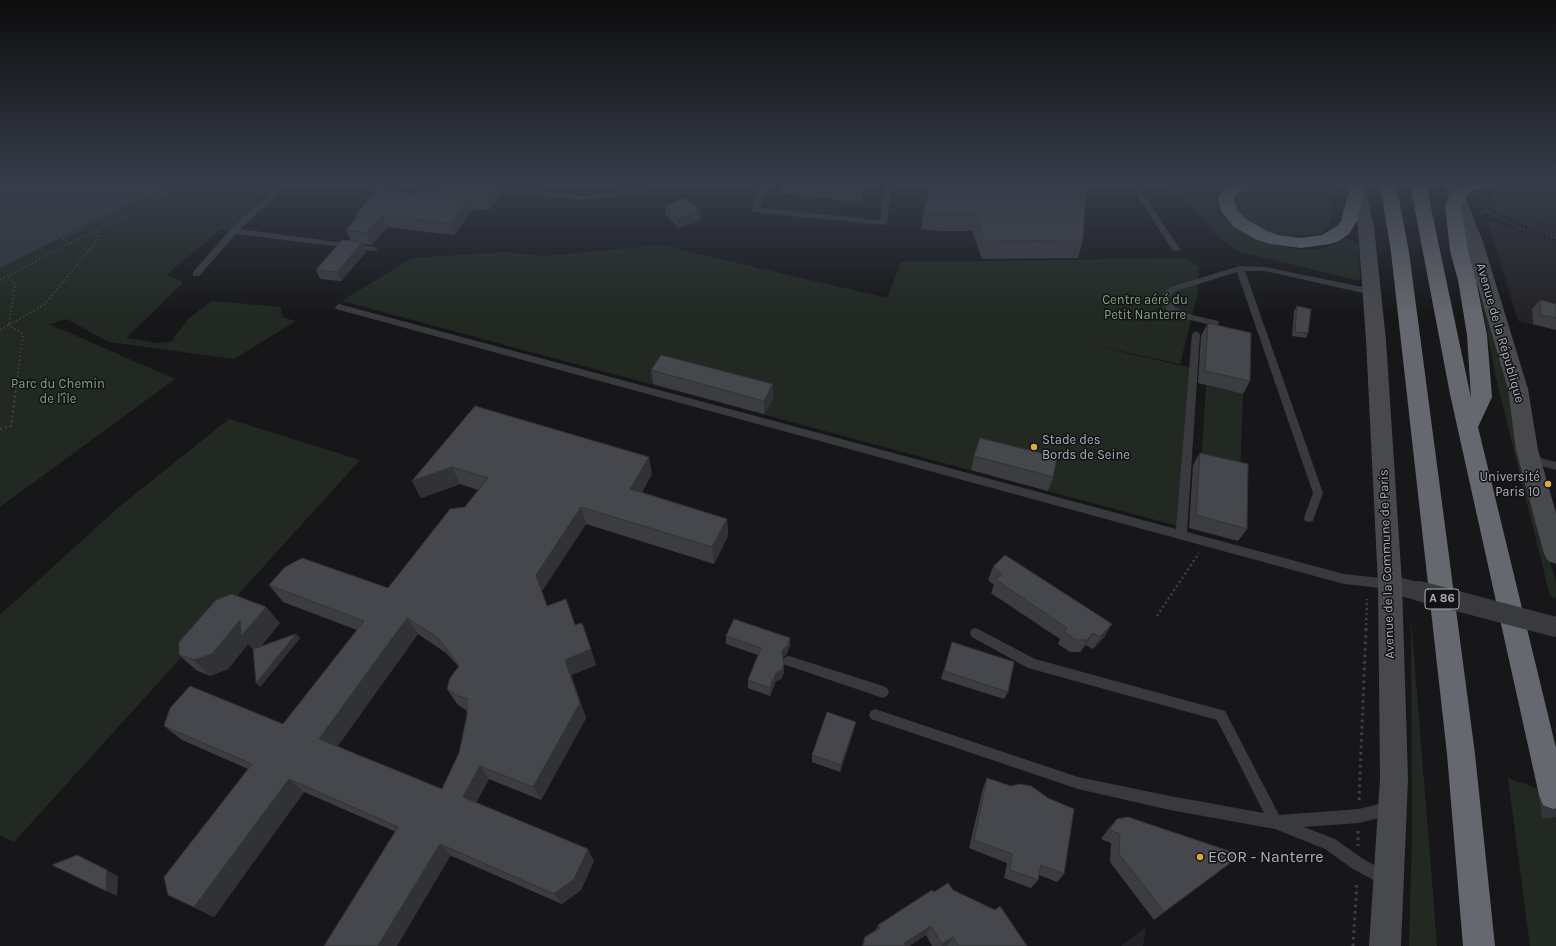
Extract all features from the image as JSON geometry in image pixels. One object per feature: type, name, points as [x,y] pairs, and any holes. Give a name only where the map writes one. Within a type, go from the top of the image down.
[{"type":"highway","points":[[1248,228],[1261,235],[1276,240],[1301,243],[1324,240],[1333,237],[1345,228]]},
{"type":"highway","points":[[1384,228],[1387,242],[1400,252]]},
{"type":"highway","name":"A 86","points":[[1396,228],[1400,252],[1461,754],[1479,946]]},
{"type":"highway","points":[[1427,228],[1460,394],[1553,796]]},
{"type":"highway","points":[[1456,228],[1477,335],[1482,397],[1468,427]]},
{"type":"main road","name":"Avenue de la Commune de Paris","points":[[1366,228],[1376,340],[1379,583],[1394,779],[1385,946]]},
{"type":"main road","name":"Avenue de la République","points":[[1468,228],[1476,248],[1518,389],[1529,459],[1556,554]]},
{"type":"street","points":[[1379,583],[1556,627]]},
{"type":"lane","points":[[196,274],[237,228]]},
{"type":"lane","points":[[1162,228],[1176,249]]},
{"type":"lane","points":[[234,231],[374,249]]},
{"type":"lane","points":[[1240,268],[1318,493],[1308,518]]},
{"type":"lane","points":[[1215,323],[1185,316],[1171,309],[1165,301],[1166,295],[1172,289],[1240,268],[1265,269],[1372,292]]},
{"type":"lane","points":[[339,307],[1344,579],[1379,583]]},
{"type":"lane","points":[[1181,535],[1196,334]]},
{"type":"lane","points":[[1529,459],[1556,466]]},
{"type":"lane","points":[[976,633],[1032,664],[1221,715],[1275,822]]},
{"type":"lane","points":[[789,661],[883,692]]},
{"type":"lane","points":[[875,716],[1078,783],[1170,803],[1275,822],[1330,844],[1358,864],[1389,880]]},
{"type":"lane","points":[[1275,822],[1359,816],[1393,808]]},
{"type":"path","points":[[70,244],[63,238],[83,228]]},
{"type":"path","points":[[0,280],[100,228]]},
{"type":"path","points":[[1520,228],[1556,237]]},
{"type":"path","points":[[1524,228],[1556,237]]},
{"type":"path","points":[[0,330],[45,304],[98,239],[99,235],[96,230]]},
{"type":"path","points":[[8,276],[15,284],[9,325]]},
{"type":"path","points":[[0,429],[11,426],[23,334],[9,325]]},
{"type":"path","points":[[1157,616],[1207,542]]},
{"type":"path","points":[[1353,946],[1358,864],[1359,816],[1379,583]]},
{"type":"shaded area","points":[[0,228],[80,228],[0,268]]},
{"type":"shaded area","points":[[1490,228],[1512,228],[1556,241],[1556,330],[1518,321]]},
{"type":"shaded area","points":[[1531,228],[1556,228],[1556,239]]},
{"type":"shaded area","points":[[1146,927],[1143,946],[1121,946]]},
{"type":"green space","name":"Parc du Chemin de l'île","points":[[74,228],[235,228],[233,230],[220,230],[166,275],[182,281],[183,283],[126,338],[158,343],[171,342],[188,319],[211,301],[281,307],[281,313],[284,318],[296,321],[234,359],[109,342],[67,319],[49,324],[175,379],[0,507],[0,266]]},
{"type":"green space","points":[[1211,228],[1237,228],[1272,244],[1296,249],[1312,250],[1327,248],[1347,238],[1359,244],[1360,281],[1237,251],[1219,237]]},
{"type":"green space","points":[[1261,228],[1327,228],[1318,234],[1286,236],[1268,232]]},
{"type":"green space","name":"Stade des Bords de Seine","points":[[660,245],[887,298],[901,262],[1186,258],[1199,267],[1198,292],[1180,364],[1076,341],[1191,368],[1178,526],[342,301],[412,258],[504,252],[545,256]]},
{"type":"green space","points":[[1478,285],[1506,368],[1515,438],[1556,582],[1556,598],[1550,596],[1496,378]]},
{"type":"green space","points":[[1206,385],[1243,394],[1240,477],[1201,467]]},
{"type":"green space","points":[[229,419],[360,460],[14,842],[0,835],[0,615],[119,507]]},
{"type":"green space","points":[[1411,619],[1437,946],[1409,946],[1412,835]]},
{"type":"green space","points":[[1508,778],[1556,795],[1556,946],[1530,946]]},
{"type":"building","points":[[348,228],[371,228],[366,233],[346,230]]},
{"type":"building","points":[[981,228],[1084,228],[1083,240],[985,241]]},
{"type":"building","points":[[342,240],[362,242],[337,272],[316,270]]},
{"type":"building","points":[[1540,300],[1556,304],[1556,318],[1541,315]]},
{"type":"building","points":[[1297,306],[1311,309],[1308,333],[1295,332]]},
{"type":"building","points":[[1208,323],[1251,333],[1250,381],[1205,371]]},
{"type":"building","points":[[661,355],[773,384],[764,401],[651,370]]},
{"type":"building","points":[[475,406],[649,457],[630,489],[727,519],[712,547],[581,507],[536,575],[547,606],[566,599],[575,625],[582,623],[591,649],[565,660],[580,703],[533,787],[480,766],[463,797],[588,849],[574,879],[554,894],[440,844],[378,946],[324,946],[398,827],[289,779],[194,907],[168,895],[164,877],[252,764],[164,726],[170,708],[190,686],[283,724],[364,621],[269,585],[285,567],[302,558],[388,588],[450,509],[465,507],[488,478],[452,467],[412,481]],"holes":[[[407,618],[437,637],[459,666],[450,678],[447,689],[457,696],[467,698],[467,715],[459,753],[442,789],[319,739]]]},
{"type":"building","points":[[980,438],[1057,457],[1053,477],[974,456]]},
{"type":"building","points":[[1200,453],[1248,464],[1247,529],[1196,515]]},
{"type":"building","points":[[1005,555],[1112,624],[1100,637],[1093,633],[1087,640],[1076,640],[1064,632],[1067,628],[996,580],[1001,574],[993,567]]},
{"type":"building","points":[[232,594],[266,607],[241,636],[240,620],[212,654],[194,660],[179,655],[179,642],[216,600]]},
{"type":"building","points":[[734,619],[790,638],[787,647],[784,648],[782,652],[784,664],[781,671],[776,673],[770,688],[748,680],[761,648],[726,636]]},
{"type":"building","points":[[296,634],[256,683],[253,649]]},
{"type":"building","points":[[952,642],[1014,662],[1008,692],[944,671]]},
{"type":"building","points":[[827,712],[856,722],[841,765],[812,755]]},
{"type":"building","points":[[987,778],[1011,786],[1020,784],[1031,786],[1048,798],[1074,809],[1064,874],[1041,865],[1038,880],[1010,870],[1012,854],[974,840]]},
{"type":"building","points":[[1128,817],[1241,855],[1164,912],[1119,854],[1120,834],[1109,830],[1117,819]]},
{"type":"building","points":[[77,855],[107,870],[106,891],[52,865]]},
{"type":"building","points":[[948,883],[953,890],[995,910],[1000,906],[1027,946],[958,946],[953,937],[942,944],[931,926],[904,943],[906,946],[863,946],[865,937],[880,928],[878,925],[932,890],[934,892]]},
{"type":"tunnel","points":[[1553,795],[1556,817]]},
{"type":"place","name":"Stade des Bords de Seine","points":[[1034,447]]},
{"type":"place","name":"Université Paris 10","points":[[1548,484]]},
{"type":"place","name":"ECOR - Nanterre","points":[[1200,857]]},
{"type":"park label","name":"Centre aéré du Petit Nanterre","points":[[1145,308]]}]
